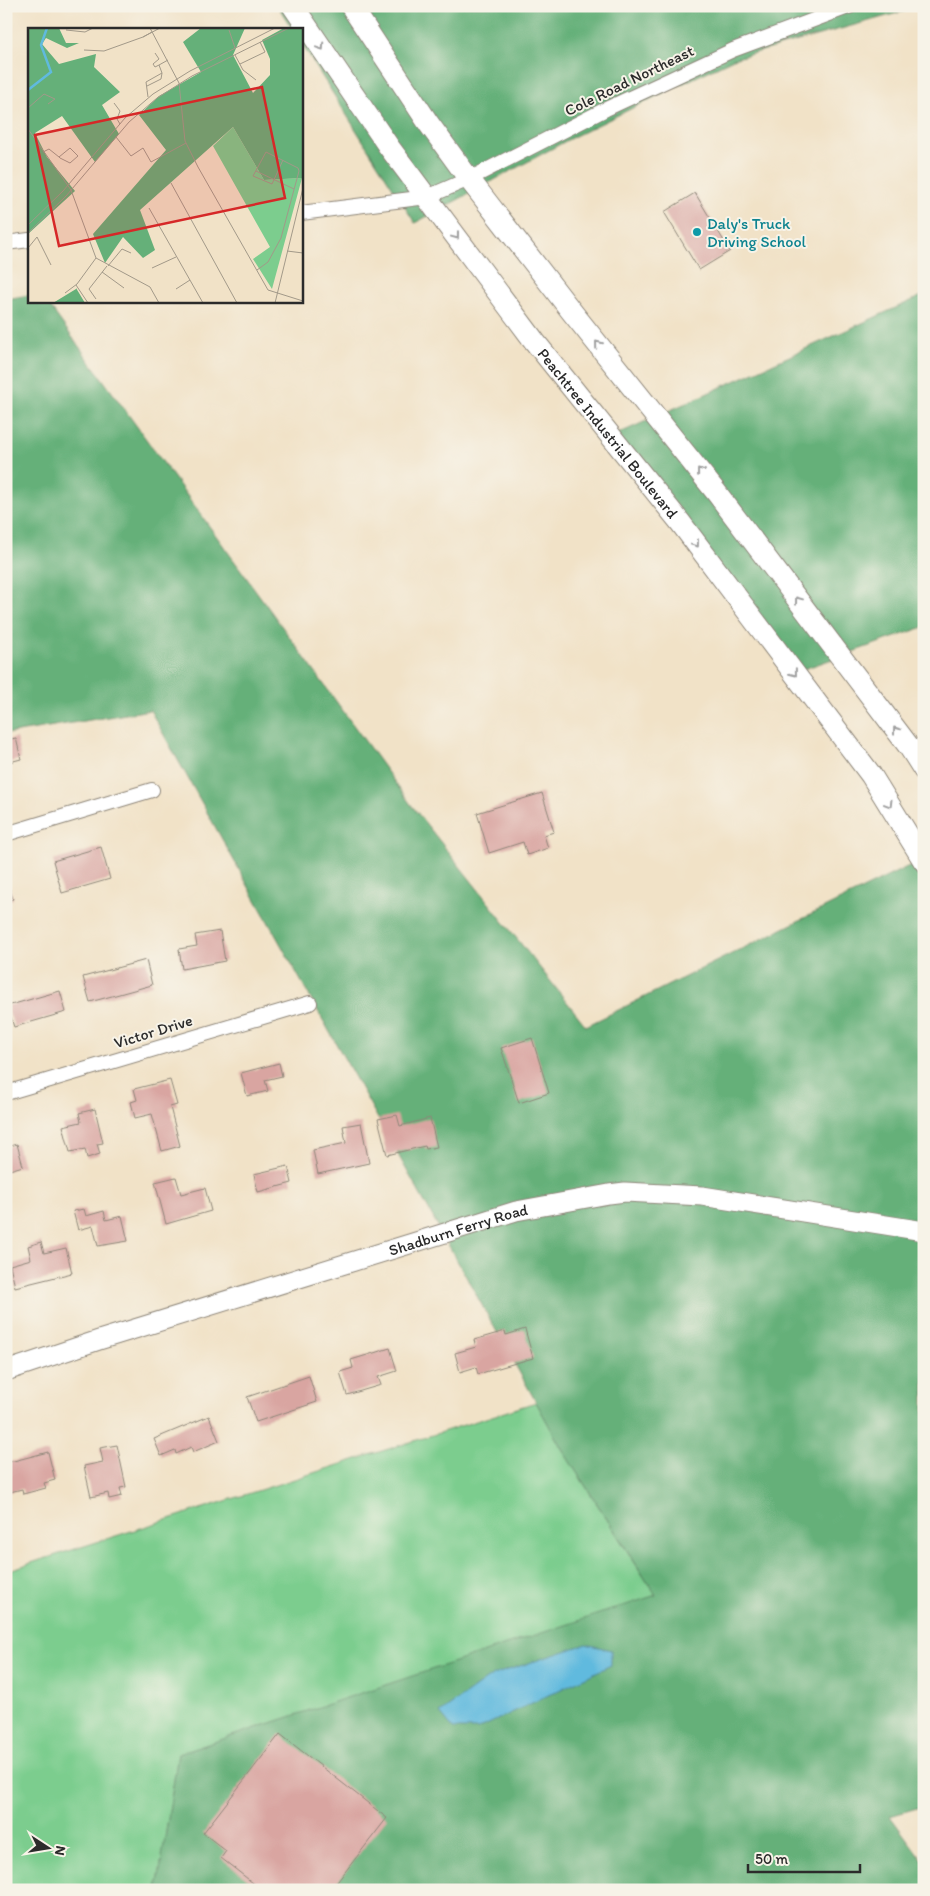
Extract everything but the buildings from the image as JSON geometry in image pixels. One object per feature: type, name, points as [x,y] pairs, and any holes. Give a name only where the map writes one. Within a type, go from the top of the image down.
[{"type":"main road","name":"Peachtree Industrial Boulevard","points":[[294,6],[389,146],[535,342],[680,522],[872,775],[924,861]]},
{"type":"main road","points":[[351,6],[429,124],[469,180],[716,492],[910,748],[924,770]]},
{"type":"street","name":"Cole Road Northeast","points":[[302,214],[427,197],[469,180],[606,110],[733,50],[851,6]]},
{"type":"street","points":[[6,243],[28,240]]},
{"type":"street","points":[[6,834],[152,790]]},
{"type":"street","name":"Victor Drive","points":[[6,1093],[310,1002]]},
{"type":"street","name":"Shadburn Ferry Road","points":[[6,1371],[136,1328],[516,1211],[608,1194],[625,1192],[702,1196],[924,1231]]},
{"type":"green space","points":[[278,6],[923,6],[733,59],[575,136],[415,223],[302,45],[302,28],[291,28]]},
{"type":"green space","points":[[28,295],[28,302],[47,302],[412,806],[586,1026],[913,864],[924,881],[924,1806],[890,1816],[924,1862],[924,1890],[157,1890],[178,1754],[656,1595],[565,1454],[150,710],[6,734],[6,299]]},
{"type":"green space","points":[[924,295],[924,627],[795,672],[611,437]]},
{"type":"green space","points":[[536,1402],[565,1454],[656,1596],[178,1754],[157,1890],[6,1890],[6,1571]]},
{"type":"water","points":[[586,1644],[611,1650],[611,1665],[478,1729],[453,1729],[440,1713],[493,1675]]},
{"type":"place","name":"Daly's Truck Driving School","points":[[697,232]]}]
